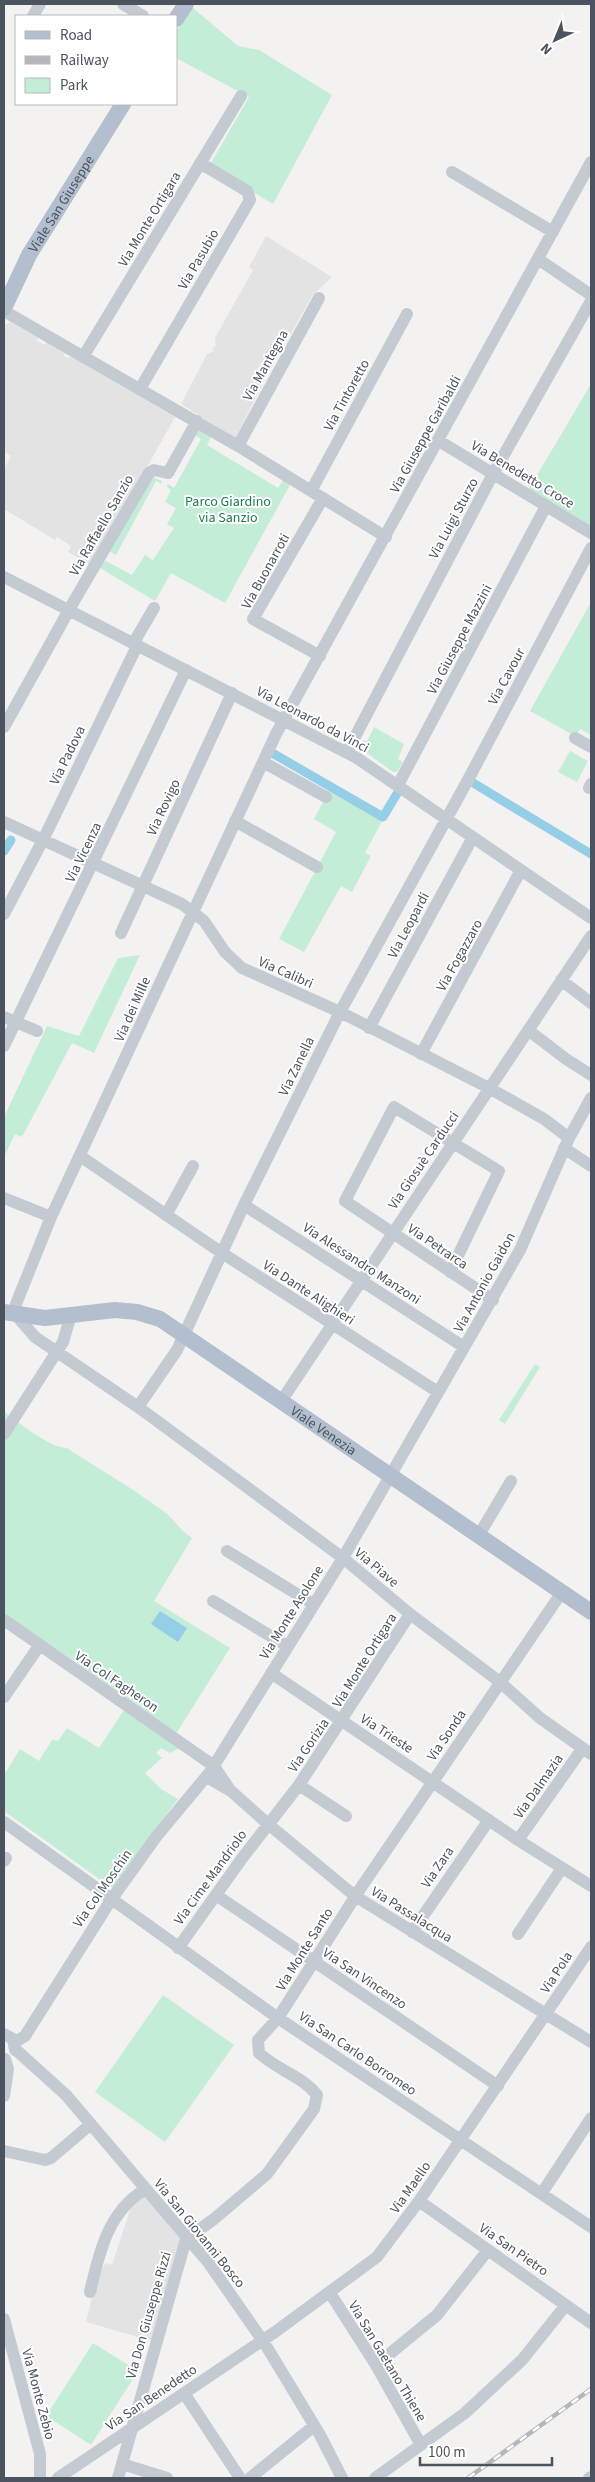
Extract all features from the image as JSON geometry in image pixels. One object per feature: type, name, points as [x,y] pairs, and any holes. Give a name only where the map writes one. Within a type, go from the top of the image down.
[{"type":"main road","points":[[178,16],[186,4]]},
{"type":"main road","name":"Viale San Giuseppe","points":[[4,310],[29,255],[122,105]]},
{"type":"main road","name":"Viale Venezia","points":[[8,1316],[38,1318],[71,1315],[96,1310],[137,1312],[160,1319],[391,1474],[591,1612]]},
{"type":"street","points":[[34,15],[40,4]]},
{"type":"street","points":[[123,4],[141,15]]},
{"type":"street","name":"Via Monte Ortigara","points":[[83,357],[241,96]]},
{"type":"street","name":"Via Giuseppe Garibaldi","points":[[284,719],[439,441],[591,162]]},
{"type":"street","name":"Via Pasubio","points":[[140,389],[250,200],[247,191],[200,164]]},
{"type":"street","points":[[452,172],[553,232]]},
{"type":"street","points":[[538,260],[591,295]]},
{"type":"street","name":"Via Mantegna","points":[[238,446],[319,298]]},
{"type":"street","name":"Via Luigi Sturzo","points":[[347,752],[493,474],[591,301]]},
{"type":"street","points":[[4,310],[238,446],[386,537]]},
{"type":"street","name":"Via Tintoretto","points":[[311,491],[407,314]]},
{"type":"street","name":"Via Raffaello Sanzio","points":[[69,610],[148,473],[154,470],[166,474],[171,469],[196,422]]},
{"type":"street","name":"Via Benedetto Croce","points":[[439,441],[591,534]]},
{"type":"street","name":"Via Buonarroti","points":[[320,656],[254,620],[323,498]]},
{"type":"street","name":"Via Giuseppe Mazzini","points":[[398,784],[546,506]]},
{"type":"street","name":"Via Cavour","points":[[446,818],[591,548]]},
{"type":"street","name":"Via Leonardo da Vinci","points":[[4,577],[347,752],[398,784],[591,918]]},
{"type":"street","name":"Via Padova","points":[[4,914],[43,841],[137,645],[137,637],[154,608]]},
{"type":"street","points":[[4,728],[69,610]]},
{"type":"street","name":"Via Vicenza","points":[[4,1046],[94,864],[186,670]]},
{"type":"street","name":"Via Rovigo","points":[[121,933],[232,693]]},
{"type":"street","name":"Via dei Mille","points":[[8,1316],[19,1296],[51,1217],[135,1042],[186,925],[194,912],[284,719]]},
{"type":"street","points":[[575,738],[591,747]]},
{"type":"street","points":[[263,762],[326,797]]},
{"type":"street","name":"Via Zanella","points":[[184,1334],[244,1205],[340,1012],[446,818]]},
{"type":"street","points":[[235,821],[317,867]]},
{"type":"street","name":"Via Calibri","points":[[4,822],[143,885],[194,912],[208,925],[229,957],[242,968],[340,1012],[489,1088],[544,1119],[591,1166]]},
{"type":"street","name":"Via Leopardi","points":[[370,1028],[473,837]]},
{"type":"street","name":"Via Fogazzaro","points":[[421,1054],[521,870]]},
{"type":"street","name":"Via Giosuè Carducci","points":[[282,1400],[452,1142],[591,936]]},
{"type":"street","points":[[561,980],[591,1003]]},
{"type":"street","points":[[4,1017],[37,1031]]},
{"type":"street","points":[[528,1030],[566,1059],[591,1075]]},
{"type":"street","name":"Via Antonio Gaidon","points":[[391,1474],[493,1300],[535,1219],[566,1143],[591,1098]]},
{"type":"street","name":"Via Petrarca","points":[[452,1142],[394,1107],[346,1201],[493,1300]]},
{"type":"street","points":[[450,1272],[499,1172],[452,1142]]},
{"type":"street","name":"Via Dante Alighieri","points":[[80,1156],[222,1253],[438,1392]]},
{"type":"street","points":[[166,1215],[193,1166]]},
{"type":"street","points":[[4,1198],[51,1217]]},
{"type":"street","name":"Via Alessandro Manzoni","points":[[244,1205],[464,1347]]},
{"type":"street","points":[[4,1434],[57,1351],[66,1335],[71,1315]]},
{"type":"street","name":"Via Piave","points":[[8,1316],[35,1337],[138,1407],[343,1558],[410,1614],[500,1682],[540,1718],[587,1751]]},
{"type":"street","points":[[35,1337],[32,1330],[38,1318]]},
{"type":"street","points":[[138,1407],[177,1350],[184,1334]]},
{"type":"street","name":"Via Monte Asolone","points":[[214,1766],[343,1558],[391,1474]]},
{"type":"street","points":[[479,1535],[511,1481]]},
{"type":"street","points":[[227,1552],[313,1604]]},
{"type":"street","name":"Via Sonda","points":[[355,1896],[562,1592]]},
{"type":"street","points":[[213,1601],[287,1646]]},
{"type":"street","name":"Via Monte Ortigara","points":[[342,1722],[410,1614]]},
{"type":"street","name":"Via Col Fagheron","points":[[4,1620],[214,1766]]},
{"type":"street","points":[[4,1697],[39,1646]]},
{"type":"street","name":"Via Trieste","points":[[271,1673],[518,1840],[591,1886]]},
{"type":"street","name":"Via Gorizia","points":[[268,1824],[299,1785],[342,1722]]},
{"type":"street","name":"Via Dalmazia","points":[[518,1840],[587,1751]]},
{"type":"street","points":[[214,1766],[231,1791]]},
{"type":"street","name":"Via Col Moschin","points":[[15,2052],[111,1900],[156,1837],[207,1777],[214,1766]]},
{"type":"street","points":[[207,1777],[231,1791]]},
{"type":"street","name":"Via Gorizia","points":[[299,1785],[346,1816]]},
{"type":"street","name":"Via Passalacqua","points":[[231,1791],[355,1896],[591,2042]]},
{"type":"street","name":"Via Zara","points":[[412,1932],[489,1820]]},
{"type":"street","name":"Via San Carlo Borromeo","points":[[4,1822],[278,2018],[591,2227]]},
{"type":"street","name":"Via Cime Mandriolo","points":[[178,1948],[268,1824]]},
{"type":"street","points":[[518,1934],[562,1868]]},
{"type":"street","name":"Via San Vincenzo","points":[[216,1895],[498,2086]]},
{"type":"street","name":"Via Monte Santo","points":[[186,2239],[266,2174],[314,2109],[317,2095],[308,2085],[267,2061],[259,2053],[258,2040],[278,2018],[355,1896]]},
{"type":"street","name":"Via Pola","points":[[546,2015],[591,1946]]},
{"type":"street","name":"Via Maello","points":[[262,2340],[330,2293],[377,2257],[419,2201],[546,2015]]},
{"type":"street","name":"Via San Giovanni Bosco","points":[[4,2034],[10,2036],[15,2052],[66,2095],[92,2124],[144,2190],[208,2262],[262,2340],[314,2426],[342,2478]]},
{"type":"street","points":[[4,2096],[8,2069],[15,2052]]},
{"type":"street","points":[[542,2193],[591,2118]]},
{"type":"street","points":[[4,2151],[45,2160],[51,2158],[92,2124]]},
{"type":"street","points":[[90,2292],[97,2260],[112,2223],[135,2195],[144,2190]]},
{"type":"street","name":"Via San Pietro","points":[[419,2201],[591,2323]]},
{"type":"street","name":"Via Don Giuseppe Rizzi","points":[[118,2478],[186,2239]]},
{"type":"street","points":[[376,2365],[437,2315],[488,2250]]},
{"type":"street","name":"Via San Gaetano Thiene","points":[[330,2293],[376,2365],[421,2445]]},
{"type":"street","points":[[375,2478],[465,2413],[522,2360],[566,2305]]},
{"type":"street","name":"Via Monte Zebio","points":[[4,2319],[40,2454],[40,2478]]},
{"type":"street","name":"Via San Benedetto","points":[[58,2478],[262,2340]]},
{"type":"street","points":[[184,2393],[240,2478]]},
{"type":"street","points":[[250,2478],[314,2426]]},
{"type":"street","points":[[122,2464],[167,2478]]},
{"type":"shaded area","points":[[266,236],[332,277],[312,296],[271,369],[263,371],[268,374],[266,378],[261,375],[263,383],[236,437],[232,437],[181,404],[207,354],[214,351],[212,349],[214,346],[216,347],[215,338],[253,270],[249,267]]},
{"type":"shaded area","points":[[10,322],[38,338],[37,341],[45,345],[46,342],[65,353],[64,356],[68,358],[70,356],[175,417],[92,566],[68,552],[71,546],[57,537],[55,540],[4,509],[4,469],[11,456],[4,451],[4,325]]},
{"type":"shaded area","points":[[145,2195],[180,2239],[152,2341],[86,2322],[94,2288],[105,2263],[112,2265],[131,2207]]},
{"type":"green space","points":[[192,7],[238,46],[259,50],[332,95],[273,204],[215,170],[211,163],[249,97],[178,59],[178,29]]},
{"type":"green space","points":[[591,384],[591,531],[527,492]]},
{"type":"green space","name":"Parco Giardino via Sanzio","points":[[199,430],[211,437],[207,445],[278,488],[283,480],[290,485],[225,603],[171,573],[155,601],[100,568],[104,560],[132,575],[145,555],[153,560],[174,528],[167,524],[176,508],[165,502],[171,490],[167,487],[168,484],[174,488],[201,439],[195,435]]},
{"type":"green space","points":[[152,477],[162,481],[161,484],[156,481],[116,555],[108,551]]},
{"type":"green space","points":[[591,602],[591,735],[580,729],[575,736],[530,711]]},
{"type":"green space","points":[[374,727],[404,744],[398,759],[403,762],[397,772],[393,772],[360,748],[363,740],[367,742]]},
{"type":"green space","points":[[570,751],[588,761],[577,782],[558,772]]},
{"type":"green space","points":[[329,791],[382,821],[365,853],[371,856],[352,892],[341,886],[304,952],[279,939],[336,832],[314,819]]},
{"type":"green space","points":[[140,955],[94,1053],[72,1043],[22,1137],[15,1134],[4,1157],[4,1117],[47,1026],[79,1036],[118,958]]},
{"type":"green space","points":[[535,1364],[540,1367],[505,1424],[499,1420]]},
{"type":"green space","points":[[4,1412],[51,1444],[67,1448],[143,1497],[167,1514],[192,1538],[154,1601],[230,1648],[174,1737],[83,1671],[76,1662],[4,1614]]},
{"type":"green space","points":[[124,1710],[180,1748],[170,1753],[161,1748],[156,1753],[162,1758],[145,1773],[161,1789],[178,1799],[112,1888],[4,1811],[4,1775],[20,1749],[39,1761],[52,1740],[58,1741],[67,1728],[99,1748]]},
{"type":"green space","points":[[163,1995],[234,2045],[165,2142],[95,2092]]},
{"type":"green space","points":[[93,2343],[138,2371],[91,2445],[46,2416]]},
{"type":"water","points":[[160,1611],[187,1628],[178,1642],[151,1624]]},
{"type":"waterway","points":[[274,754],[383,817],[398,792]]},
{"type":"waterway","points":[[470,781],[591,854]]},
{"type":"waterway","points":[[4,851],[11,840]]},
{"type":"railway","points":[[468,2478],[591,2389]]}]
